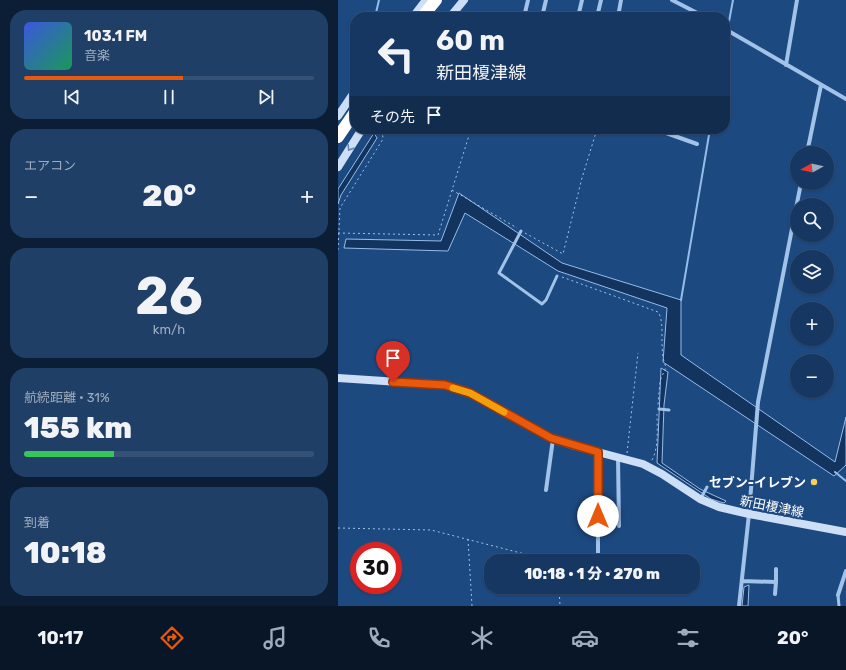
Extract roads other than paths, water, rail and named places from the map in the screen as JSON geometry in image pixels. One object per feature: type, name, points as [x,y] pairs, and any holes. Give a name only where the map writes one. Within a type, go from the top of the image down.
[{"type":"highway","points":[[426,12],[436,0]]},
{"type":"highway","points":[[431,12],[441,0]]},
{"type":"highway","points":[[338,130],[350,112]]},
{"type":"highway","points":[[338,137],[350,119]]},
{"type":"main road","points":[[416,12],[426,0]]},
{"type":"main road","points":[[454,12],[464,0]]},
{"type":"main road","points":[[338,116],[350,99]]},
{"type":"main road","points":[[338,167],[359,134]]},
{"type":"main road","name":"新田榎津線","points":[[338,378],[445,385],[470,393],[530,427],[553,438],[642,464],[662,474],[700,499],[731,510],[846,532]]},
{"type":"street","points":[[525,12],[528,0]]},
{"type":"street","points":[[543,12],[546,0]]},
{"type":"street","points":[[579,12],[582,0]]},
{"type":"street","points":[[598,12],[601,0]]},
{"type":"street","points":[[619,12],[621,0]]},
{"type":"street","points":[[672,0],[694,12]]},
{"type":"street","points":[[786,65],[797,0]]},
{"type":"street","points":[[730,32],[846,99]]},
{"type":"street","points":[[808,146],[821,85]]},
{"type":"street","points":[[671,134],[697,144]]},
{"type":"street","points":[[739,606],[750,514],[758,407],[800,190]]},
{"type":"street","points":[[546,490],[553,438]]},
{"type":"street","points":[[598,452],[598,554]]},
{"type":"street","points":[[618,457],[618,526]]},
{"type":"street","points":[[775,594],[776,569]]},
{"type":"street","points":[[838,595],[846,571]]},
{"type":"street","points":[[742,581],[776,582]]},
{"type":"lane","points":[[520,232],[498,273],[537,302],[544,303],[557,276]]},
{"type":"lane","points":[[659,409],[669,410]]},
{"type":"lane","points":[[700,499],[707,487]]},
{"type":"lane","points":[[838,595],[839,606]]},
{"type":"water","points":[[375,134],[377,138],[341,195],[338,204],[338,189]]},
{"type":"water","points":[[459,193],[562,263],[681,300],[681,355],[835,462],[846,417],[846,465],[834,476],[663,362],[667,308],[558,271],[465,213],[448,251],[344,248],[346,239],[441,241]]},
{"type":"water","points":[[661,368],[668,372],[664,405],[662,463],[700,489],[726,501],[724,503],[711,499],[657,463]]},
{"type":"water","points":[[749,585],[748,606],[742,606],[744,587]]},
{"type":"waterway","points":[[376,12],[379,0]]},
{"type":"waterway","points":[[730,16],[733,0]]},
{"type":"waterway","points":[[681,300],[709,134]]},
{"type":"waterway","points":[[835,472],[846,481]]},
{"type":"place","name":"セブン-イレブン","points":[[814,482]]}]
